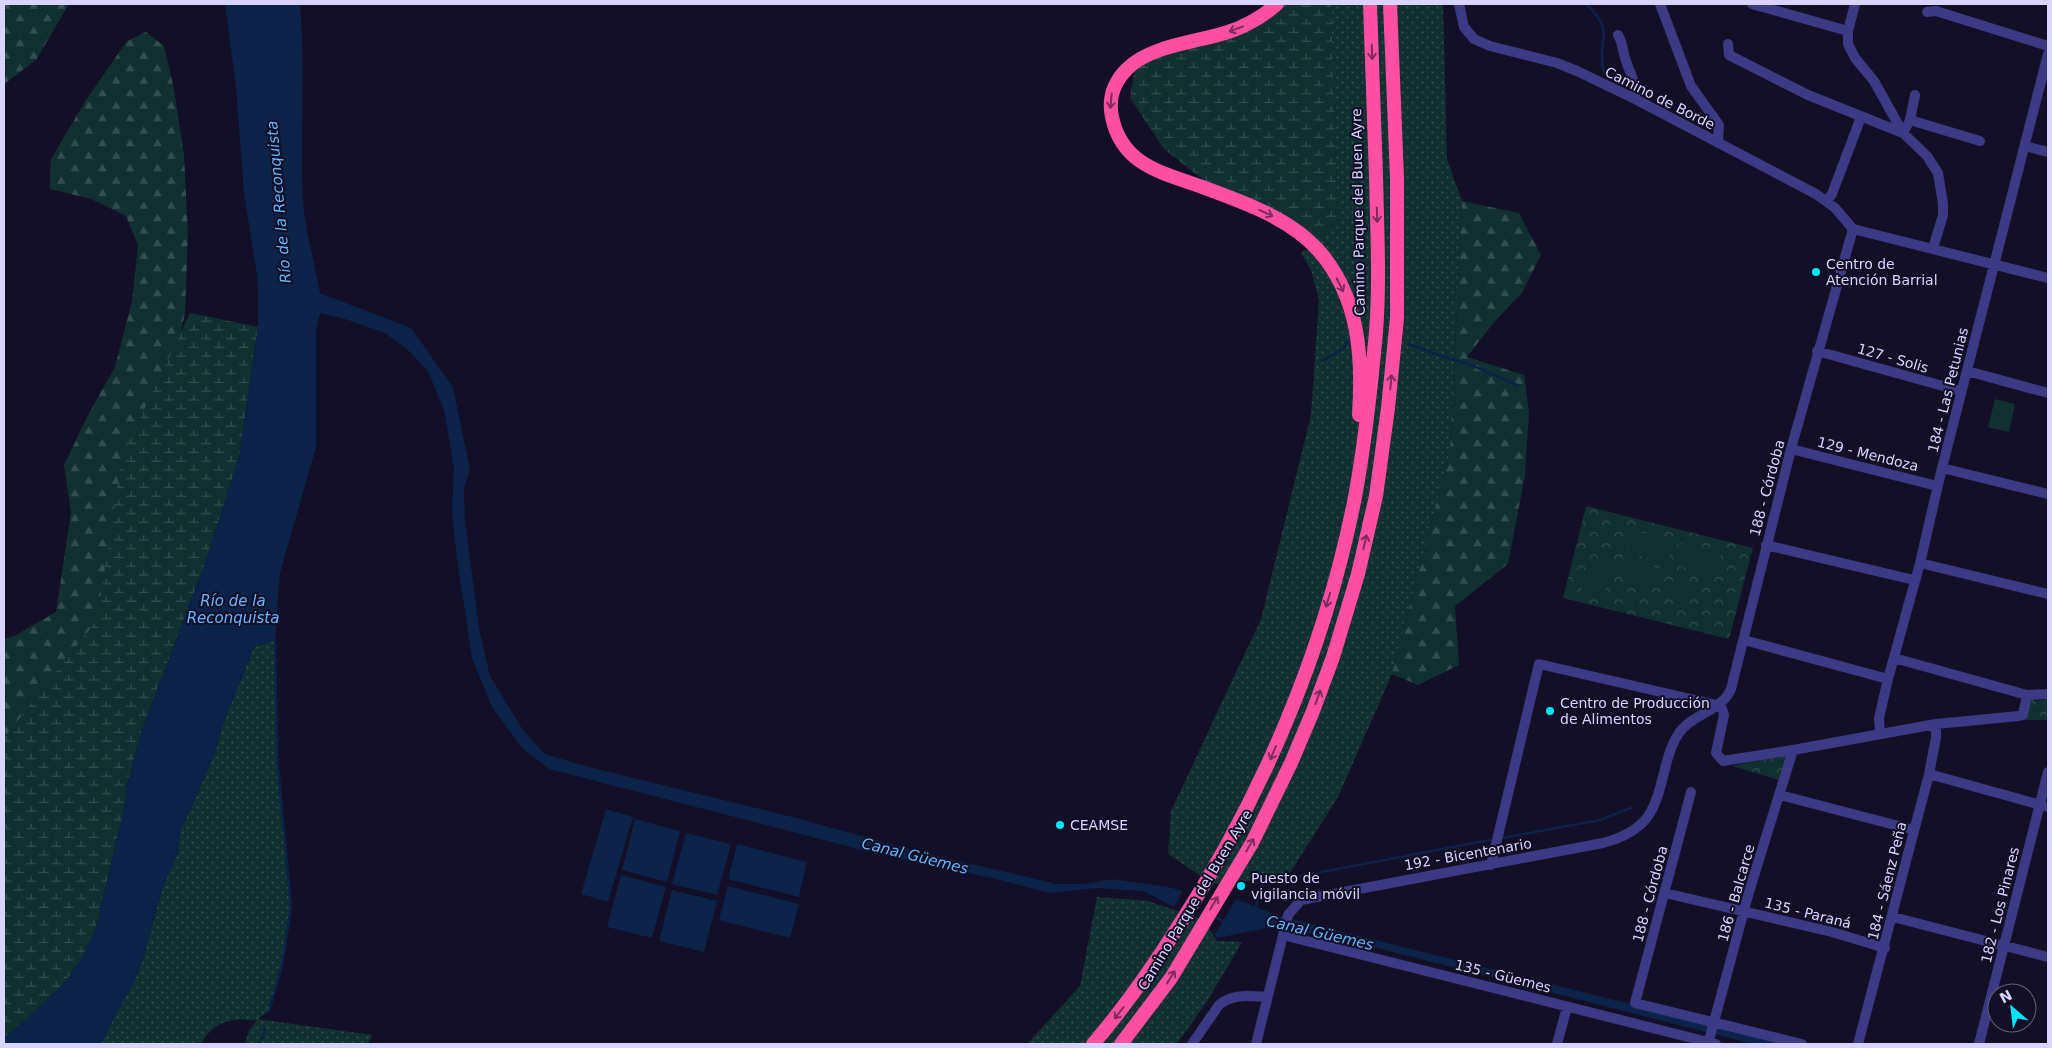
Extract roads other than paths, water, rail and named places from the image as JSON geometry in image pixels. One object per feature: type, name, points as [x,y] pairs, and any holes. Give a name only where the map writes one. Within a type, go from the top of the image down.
[{"type":"highway","points":[[1277,4],[1240,28],[1150,54],[1136,61],[1126,69],[1113,88],[1110,101],[1111,115],[1120,140],[1137,160],[1160,173],[1243,203],[1284,222],[1313,244],[1335,274],[1345,293],[1353,316],[1359,349],[1359,410],[1347,530]]},
{"type":"highway","name":"Camino Parque del Buen Ayre","points":[[1093,1044],[1146,976],[1186,915],[1208,880],[1248,806],[1293,704],[1315,644],[1347,530],[1361,460],[1376,330],[1378,229],[1370,4]]},
{"type":"highway","name":"Camino Parque del Buen Ayre","points":[[1121,1044],[1171,978],[1224,886],[1252,843],[1291,763],[1313,711],[1358,574],[1376,496],[1393,364],[1398,283],[1390,4]]},
{"type":"street","name":"Camino de Borde","points":[[1459,4],[1464,27],[1474,39],[1490,46],[1566,66],[1637,100],[1826,201],[1853,229]]},
{"type":"street","points":[[1660,4],[1691,86],[1719,125],[1718,143]]},
{"type":"street","points":[[1752,4],[1766,5],[1848,31]]},
{"type":"street","points":[[1855,4],[1848,31],[1848,44],[1855,58],[1874,80],[1903,133],[1927,156],[1938,173],[1944,204],[1943,215],[1933,248]]},
{"type":"street","points":[[1928,12],[1936,11],[2048,46]]},
{"type":"street","points":[[1618,35],[1623,44],[1625,58],[1634,77],[1637,100]]},
{"type":"street","points":[[1728,44],[1729,55],[1808,95],[1903,133]]},
{"type":"street","name":"184 - Las Petunias","points":[[1880,734],[1879,718],[1888,678],[1920,563],[1937,486],[2048,54]]},
{"type":"street","points":[[1903,133],[1910,120],[1915,96]]},
{"type":"street","points":[[1826,201],[1832,194],[1861,117]]},
{"type":"street","points":[[1910,120],[1980,141]]},
{"type":"street","points":[[2025,146],[2048,152]]},
{"type":"street","points":[[1853,229],[2048,278]]},
{"type":"street","name":"188 - Córdoba","points":[[1717,706],[1729,695],[1817,351],[1853,229]]},
{"type":"street","name":"127 - Solis","points":[[1817,351],[1961,392]]},
{"type":"street","points":[[1967,371],[2048,393]]},
{"type":"street","name":"129 - Mendoza","points":[[1791,449],[1937,486]]},
{"type":"street","points":[[1942,468],[2048,494]]},
{"type":"street","points":[[1766,545],[1914,580]]},
{"type":"street","points":[[1920,563],[2048,594]]},
{"type":"street","points":[[1744,640],[1888,678]]},
{"type":"street","points":[[1894,658],[2028,695],[2048,694]]},
{"type":"street","points":[[1491,865],[1539,664],[1717,706],[1722,709],[1724,715],[1716,749],[1718,757],[1723,761],[1936,724],[2022,715],[2028,695]]},
{"type":"street","name":"192 - Bicentenario","points":[[1256,1044],[1288,915],[1296,904],[1308,897],[1491,865],[1604,843],[1626,836],[1635,831],[1654,808],[1670,749],[1677,736],[1688,723],[1717,706]]},
{"type":"street","name":"184 - Sáenz Peña","points":[[1858,1044],[1893,917],[1929,774],[1936,738],[1936,724]]},
{"type":"street","name":"186 - Balcarce","points":[[1710,1042],[1744,911],[1793,750]]},
{"type":"street","name":"182 - Los Pinares","points":[[1978,1044],[2044,806],[2048,772]]},
{"type":"street","points":[[1929,774],[2044,806]]},
{"type":"street","name":"188 - Córdoba","points":[[1691,792],[1635,1003],[1714,1024]]},
{"type":"street","points":[[1780,795],[1914,830]]},
{"type":"street","name":"135 - Paraná","points":[[1665,893],[1832,932],[1884,948]]},
{"type":"street","points":[[1893,917],[2048,957]]},
{"type":"street","name":"135 - Güemes","points":[[1283,933],[1710,1042]]},
{"type":"street","points":[[1192,1044],[1219,1005],[1224,1001],[1239,996],[1267,997]]},
{"type":"street","points":[[1557,1044],[1567,1007]]},
{"type":"street","points":[[1714,1024],[1802,1044]]},
{"type":"water","name":"Río de la Reconquista","points":[[225,4],[300,4],[303,53],[303,199],[320,293],[411,328],[453,387],[470,470],[464,488],[465,521],[479,628],[490,676],[523,730],[545,754],[585,766],[796,818],[916,851],[1057,884],[1084,884],[1112,879],[1183,891],[1174,907],[1143,891],[1097,888],[1049,893],[992,878],[866,851],[549,769],[522,748],[492,707],[472,658],[452,513],[454,468],[444,410],[428,371],[408,350],[385,333],[345,319],[320,313],[316,330],[316,447],[280,573],[275,640],[254,647],[221,729],[215,753],[181,830],[177,855],[162,889],[143,959],[133,984],[101,1044],[4,1044],[4,1038],[66,981],[83,956],[96,927],[124,809],[128,781],[142,730],[204,566],[239,458],[258,327],[258,297],[257,275],[244,193],[236,87]]},
{"type":"water","points":[[606,809],[633,817],[608,902],[581,894]]},
{"type":"water","points":[[635,819],[680,831],[667,882],[622,870]]},
{"type":"water","points":[[686,833],[731,844],[717,895],[672,884]]},
{"type":"water","points":[[737,844],[807,862],[799,897],[728,879]]},
{"type":"water","points":[[621,875],[666,887],[652,938],[607,927]]},
{"type":"water","points":[[728,886],[799,904],[790,938],[719,920]]},
{"type":"water","points":[[672,890],[717,901],[704,952],[659,941]]},
{"type":"water","name":"Canal Güemes","points":[[1236,899],[1279,916],[1790,1044],[1753,1044],[1377,948],[1276,926],[1218,938],[1215,934]]},
{"type":"waterway","points":[[1586,4],[1601,22],[1604,37],[1602,52],[1604,73]]},
{"type":"waterway","points":[[1322,361],[1344,348],[1346,343],[1352,341]]},
{"type":"waterway","points":[[1409,344],[1469,364],[1517,385]]},
{"type":"waterway","points":[[269,1011],[282,965],[291,907],[277,756],[275,640]]},
{"type":"waterway","points":[[1502,838],[1600,820],[1631,808]]},
{"type":"waterway","points":[[1255,909],[1263,883],[1490,840]]},
{"type":"waterway","name":"Canal Güemes","points":[[1214,916],[1224,922]]},
{"type":"waterway","points":[[260,1044],[265,1028]]},
{"type":"place","name":"Centro de Atención Barrial","points":[[1816,272]]},
{"type":"place","name":"Centro de Producción de Alimentos","points":[[1550,711]]},
{"type":"place","name":"CEAMSE","points":[[1060,825]]},
{"type":"place","name":"Puesto de vigilancia móvil","points":[[1241,886]]}]
